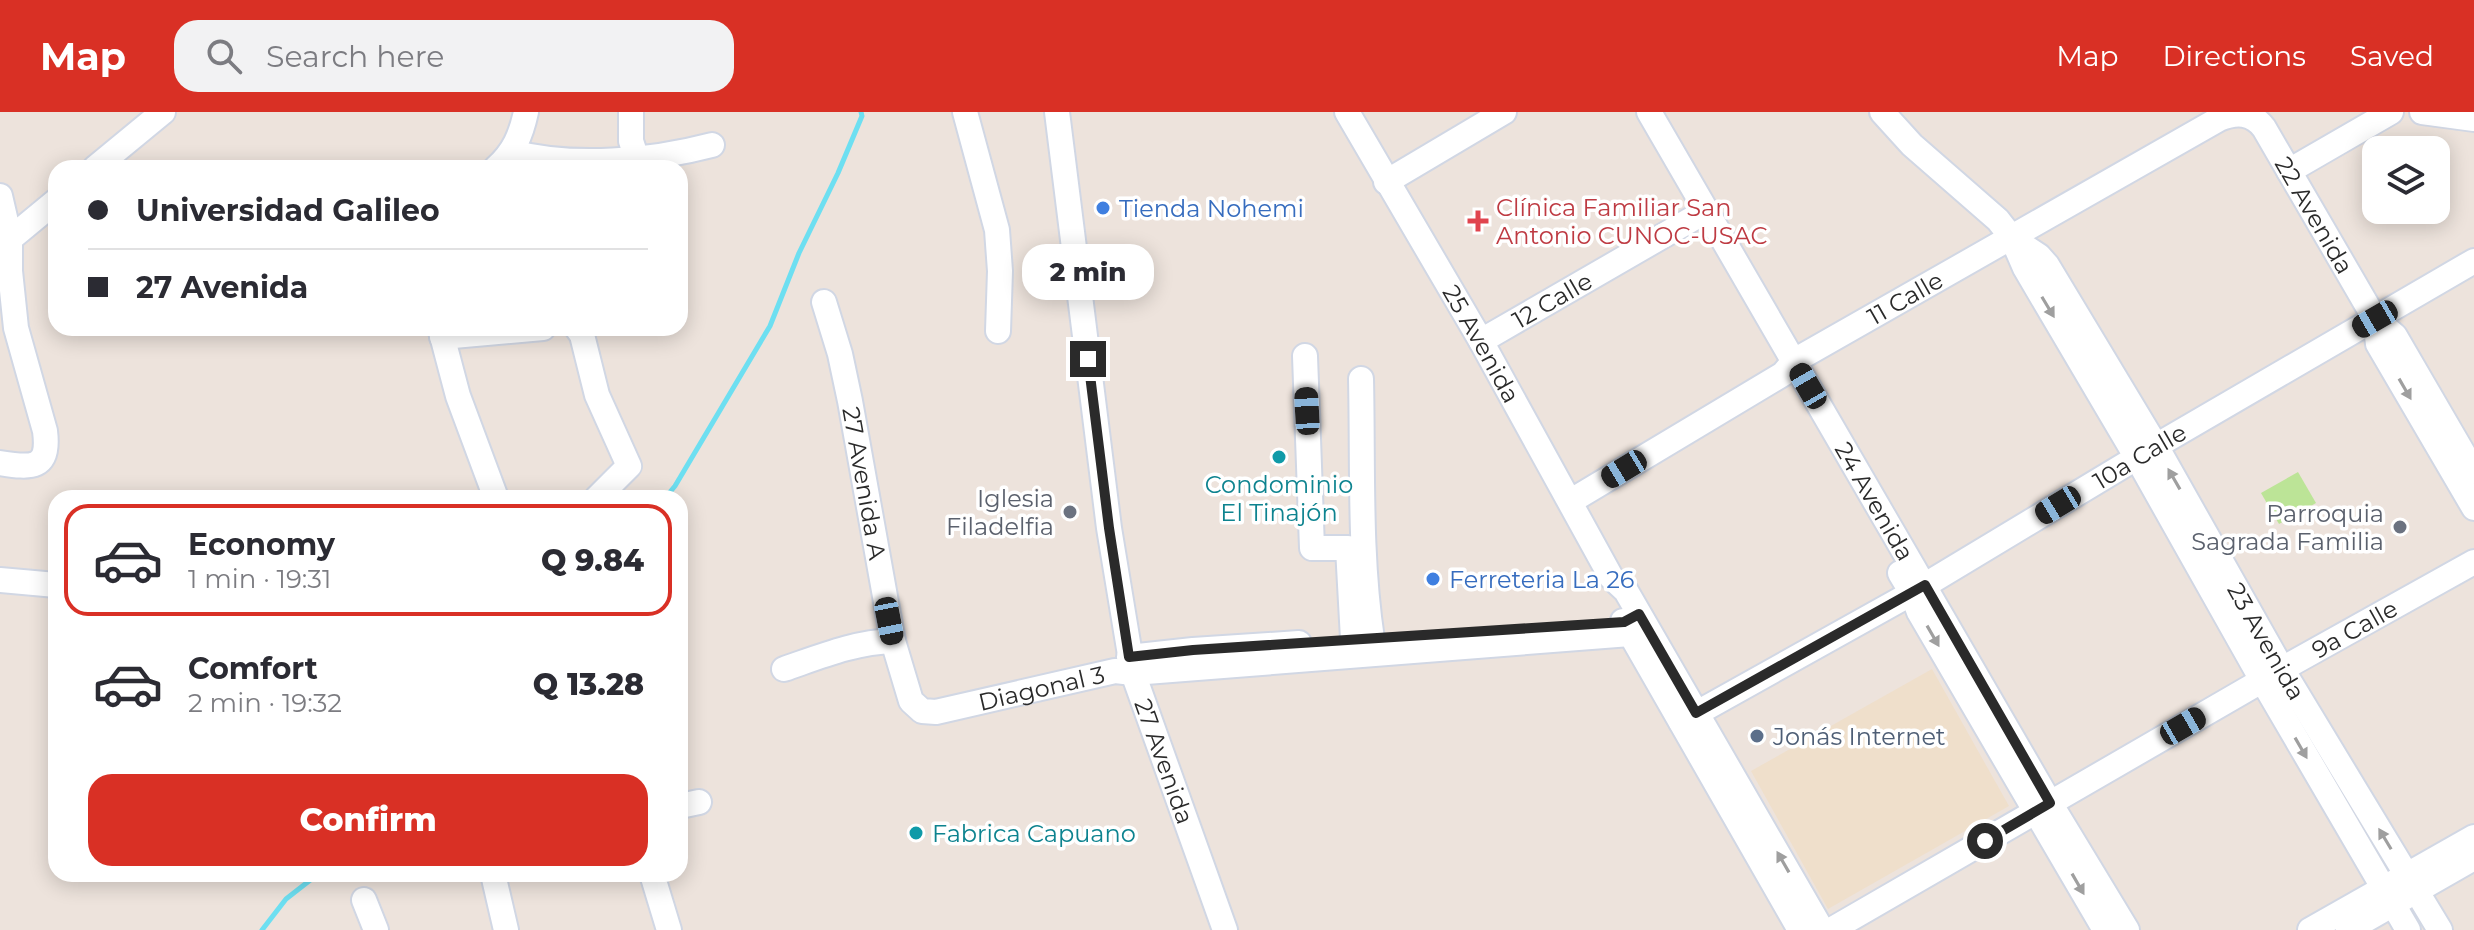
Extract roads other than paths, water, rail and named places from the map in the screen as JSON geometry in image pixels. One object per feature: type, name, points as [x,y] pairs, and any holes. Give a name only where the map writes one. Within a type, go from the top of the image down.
[{"type":"street","points":[[105,160],[163,112]]},
{"type":"street","points":[[504,160],[520,136],[526,112]]},
{"type":"street","points":[[631,112],[631,141],[637,159]]},
{"type":"street","points":[[965,112],[997,230],[1000,271],[998,331]]},
{"type":"street","name":"27 Avenida","points":[[1057,112],[1109,528],[1131,665],[1225,930]]},
{"type":"street","name":"25 Avenida","points":[[1347,112],[1481,341],[1611,577],[1626,591],[1634,624],[1822,930]]},
{"type":"street","points":[[1386,182],[1504,112]]},
{"type":"street","name":"24 Avenida","points":[[1630,112],[1699,215],[1918,589],[2043,807],[2105,930]]},
{"type":"street","name":"24 Avenida","points":[[1649,112],[1699,215]]},
{"type":"street","name":"23 Avenida","points":[[1882,112],[1912,145],[1998,220],[2012,238],[2047,265],[2408,930]]},
{"type":"street","points":[[2289,171],[2391,112]]},
{"type":"street","points":[[2422,112],[2474,119]]},
{"type":"street","name":"11 Calle","points":[[1571,501],[1788,368],[2219,119],[2233,113],[2255,115]]},
{"type":"street","name":"22 Avenida","points":[[2255,115],[2375,319],[2395,336],[2474,472]]},
{"type":"street","points":[[504,160],[637,159],[664,157],[712,145]]},
{"type":"street","points":[[0,196],[10,239],[16,328],[46,442],[46,453],[38,463],[27,467],[0,463]]},
{"type":"street","points":[[10,239],[48,208]]},
{"type":"street","name":"12 Calle","points":[[1481,341],[1699,215]]},
{"type":"street","name":"10a Calle","points":[[1689,718],[1918,589],[2474,261]]},
{"type":"street","name":"27 Avenida A","points":[[824,302],[850,401],[893,641],[911,701],[917,709]]},
{"type":"street","name":"22 Avenida","points":[[2375,319],[2378,344],[2474,508]]},
{"type":"street","points":[[442,336],[458,396],[493,490]]},
{"type":"street","points":[[582,336],[597,395],[629,466],[605,490]]},
{"type":"street","points":[[1305,356],[1312,548],[1348,548],[1362,639]]},
{"type":"street","points":[[1361,379],[1367,585],[1362,639]]},
{"type":"street","name":"9a Calle","points":[[1831,930],[2470,562]]},
{"type":"street","points":[[0,580],[48,584]]},
{"type":"street","name":"Diagonal 3","points":[[1131,665],[1385,652],[1634,624]]},
{"type":"street","name":"Diagonal 3","points":[[917,709],[936,712],[1193,650],[1634,624]]},
{"type":"street","points":[[784,669],[835,651],[893,641]]},
{"type":"street","name":"23 Avenida","points":[[2272,675],[2412,883],[2440,930]]},
{"type":"street","name":"25 Avenida","points":[[1689,718],[1800,930]]},
{"type":"street","name":"24 Avenida","points":[[2043,807],[2127,930]]},
{"type":"street","points":[[2412,883],[2474,837]]},
{"type":"street","points":[[2310,930],[2474,858]]},
{"type":"street","points":[[495,882],[506,930]]},
{"type":"street","points":[[654,882],[669,930]]},
{"type":"street","points":[[2348,930],[2388,896]]},
{"type":"street","points":[[364,900],[376,930]]},
{"type":"waterway","points":[[672,490],[770,326],[799,253],[838,173],[861,112]]},
{"type":"waterway","points":[[262,930],[286,899],[308,882]]},
{"type":"place","name":"Tienda Nohemi","points":[[1103,208]]},
{"type":"place","name":"Clínica Familiar San Antonio CUNOC-USAC","points":[[1478,221]]},
{"type":"place","name":"Condominio El Tinajón","points":[[1279,457]]},
{"type":"place","name":"Iglesia Filadelfia","points":[[1070,512]]},
{"type":"place","name":"Parroquia Sagrada Familia","points":[[2400,527]]},
{"type":"place","name":"Ferreteria La 26","points":[[1433,579]]},
{"type":"place","name":"Jonás Internet","points":[[1757,736]]},
{"type":"place","name":"Fabrica Capuano","points":[[916,833]]}]
